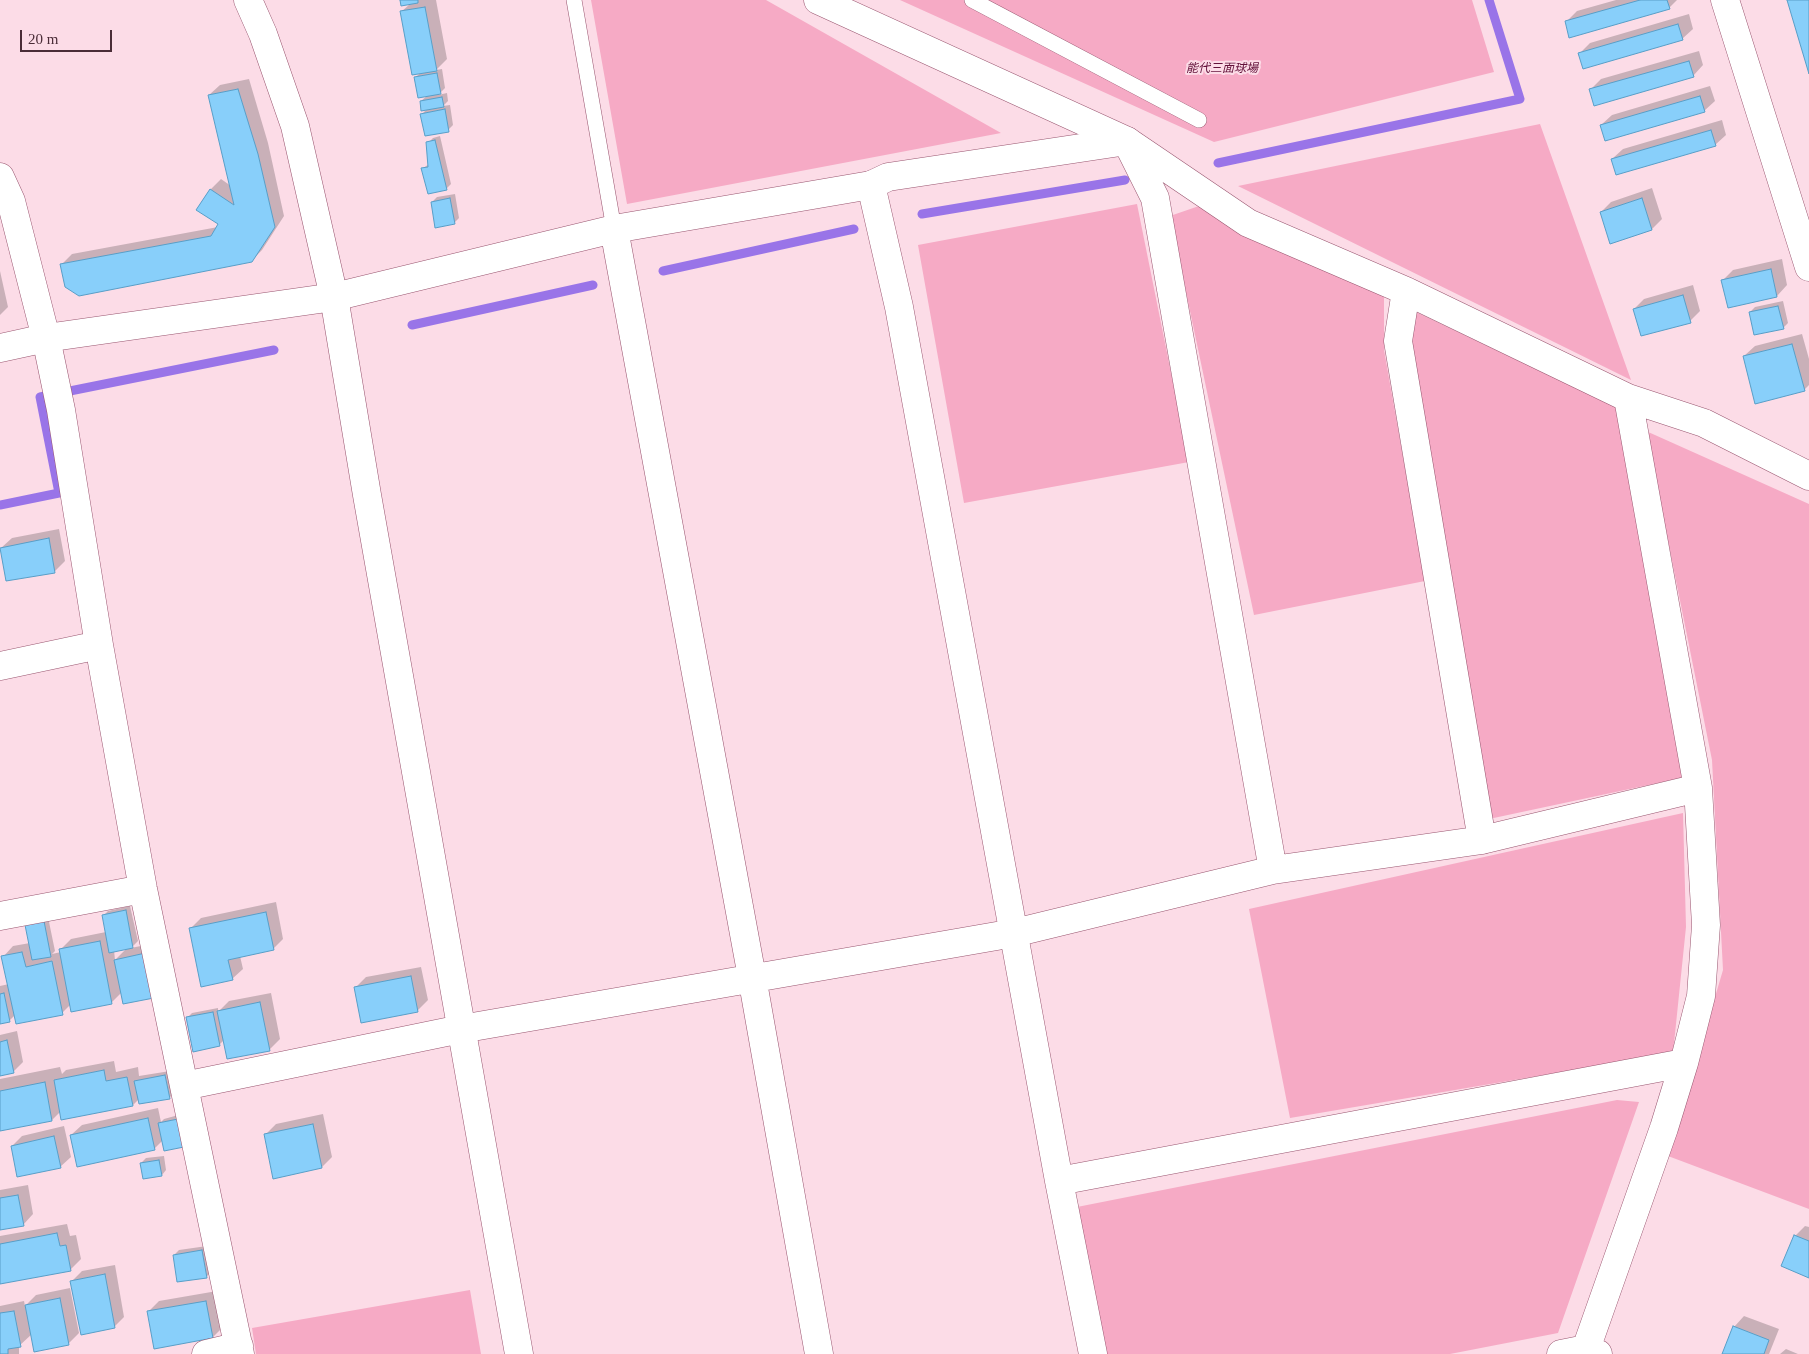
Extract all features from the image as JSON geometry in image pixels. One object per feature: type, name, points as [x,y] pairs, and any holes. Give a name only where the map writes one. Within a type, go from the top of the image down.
[{"type":"street","points":[[248,0],[263,34],[295,126],[334,297],[367,495],[519,1354]]},
{"type":"street","points":[[818,0],[1127,141],[1248,222],[1406,291],[1628,398],[1704,423],[1809,476]]},
{"type":"street","points":[[1725,0],[1809,267]]},
{"type":"street","points":[[0,348],[46,338],[334,297],[614,229],[871,184],[888,177],[1127,141]]},
{"type":"street","points":[[1127,141],[1155,198],[1273,870]]},
{"type":"street","points":[[0,177],[11,201],[46,338],[61,410],[99,645],[143,889],[240,1350],[206,1354]]},
{"type":"street","points":[[871,184],[899,307],[1059,1180],[1093,1354]]},
{"type":"street","points":[[614,229],[752,977],[818,1354]]},
{"type":"street","points":[[1406,291],[1398,341],[1482,840]]},
{"type":"street","points":[[1582,1353],[1664,1128],[1684,1063],[1701,996],[1706,925],[1698,788],[1628,398]]},
{"type":"street","points":[[0,666],[99,645]]},
{"type":"street","points":[[184,1086],[461,1029],[1014,932],[1273,870],[1482,840],[1698,788]]},
{"type":"street","points":[[0,916],[143,889]]},
{"type":"street","points":[[1059,1180],[1684,1063]]},
{"type":"lane","points":[[574,0],[614,229]]},
{"type":"lane","points":[[972,0],[1199,120]]},
{"type":"green space","points":[[591,0],[766,0],[1001,133],[627,204]]},
{"type":"green space","name":"能代三面球場","points":[[900,0],[1472,0],[1494,72],[1214,142]]},
{"type":"green space","points":[[1540,124],[1631,380],[1238,186]]},
{"type":"green space","points":[[1137,204],[1189,462],[964,503],[918,245]]},
{"type":"green space","points":[[1199,206],[1384,295],[1384,350],[1425,581],[1254,615],[1170,216]]},
{"type":"green space","points":[[1416,312],[1618,408],[1686,777],[1489,819],[1409,348]]},
{"type":"green space","points":[[1646,431],[1809,504],[1809,1209],[1668,1156],[1723,970],[1712,760]]},
{"type":"green space","points":[[1683,813],[1686,927],[1673,1053],[1290,1118],[1249,909]]},
{"type":"green space","points":[[1617,1100],[1639,1102],[1558,1333],[1450,1354],[1096,1354],[1077,1207]]},
{"type":"green space","points":[[470,1290],[481,1354],[256,1354],[252,1328]]},
{"type":"building","points":[[400,0],[418,0],[418,3],[401,6]]},
{"type":"building","points":[[1640,0],[1667,0],[1670,9],[1569,38],[1565,21]]},
{"type":"building","points":[[1787,0],[1809,0],[1809,74]]},
{"type":"building","points":[[425,7],[437,71],[412,75],[400,11]]},
{"type":"building","points":[[1678,24],[1683,40],[1583,69],[1578,53]]},
{"type":"building","points":[[1689,61],[1694,77],[1594,106],[1589,89]]},
{"type":"building","points":[[437,73],[441,94],[418,98],[414,77]]},
{"type":"building","points":[[238,89],[258,154],[275,227],[252,262],[79,296],[65,287],[60,264],[211,236],[218,224],[196,210],[210,189],[234,205],[208,95]]},
{"type":"building","points":[[1700,96],[1705,112],[1605,141],[1600,125]]},
{"type":"building","points":[[442,97],[444,107],[421,111],[420,101]]},
{"type":"building","points":[[445,109],[449,132],[425,136],[420,114]]},
{"type":"building","points":[[1711,130],[1716,146],[1616,175],[1611,159]]},
{"type":"building","points":[[435,140],[447,190],[428,194],[421,168],[428,167],[426,142]]},
{"type":"building","points":[[450,198],[455,224],[435,228],[431,202]]},
{"type":"building","points":[[1642,198],[1652,230],[1610,244],[1600,212]]},
{"type":"building","points":[[1771,269],[1777,297],[1728,308],[1721,280]]},
{"type":"building","points":[[1683,295],[1691,323],[1641,336],[1633,309]]},
{"type":"building","points":[[1778,306],[1784,329],[1754,335],[1749,312]]},
{"type":"building","points":[[1792,344],[1805,391],[1755,404],[1743,356]]},
{"type":"building","points":[[49,538],[55,573],[6,581],[0,548]]},
{"type":"building","points":[[126,910],[133,948],[109,953],[102,915]]},
{"type":"building","points":[[266,912],[274,950],[228,960],[233,980],[201,987],[189,928]]},
{"type":"building","points":[[44,921],[51,957],[32,960],[25,925]]},
{"type":"building","points":[[100,941],[112,1004],[71,1012],[59,949]]},
{"type":"building","points":[[22,952],[26,967],[52,961],[63,1015],[16,1024],[1,956]]},
{"type":"building","points":[[150,952],[159,997],[123,1004],[114,960]]},
{"type":"building","points":[[411,976],[418,1012],[361,1023],[354,987]]},
{"type":"building","points":[[4,993],[10,1022],[0,1024],[0,994]]},
{"type":"building","points":[[260,1002],[270,1051],[227,1059],[217,1011]]},
{"type":"building","points":[[213,1012],[220,1046],[193,1052],[186,1017]]},
{"type":"building","points":[[7,1040],[14,1073],[0,1076],[0,1042]]},
{"type":"building","points":[[104,1070],[106,1081],[127,1077],[133,1106],[61,1120],[54,1080]]},
{"type":"building","points":[[165,1075],[170,1099],[139,1104],[134,1081]]},
{"type":"building","points":[[45,1082],[52,1121],[0,1131],[0,1091]]},
{"type":"building","points":[[148,1118],[155,1150],[77,1167],[70,1135]]},
{"type":"building","points":[[178,1119],[184,1147],[164,1151],[158,1123]]},
{"type":"building","points":[[313,1124],[322,1168],[273,1179],[264,1134]]},
{"type":"building","points":[[54,1136],[61,1168],[17,1177],[11,1146]]},
{"type":"building","points":[[159,1160],[162,1176],[143,1179],[140,1163]]},
{"type":"building","points":[[18,1195],[24,1226],[0,1230],[0,1198]]},
{"type":"building","points":[[57,1233],[60,1246],[66,1245],[71,1271],[0,1284],[0,1244]]},
{"type":"building","points":[[1794,1235],[1809,1241],[1809,1278],[1781,1266]]},
{"type":"building","points":[[202,1250],[207,1278],[177,1282],[173,1255]]},
{"type":"building","points":[[105,1274],[115,1328],[81,1335],[70,1281]]},
{"type":"building","points":[[60,1298],[69,1345],[34,1352],[25,1305]]},
{"type":"building","points":[[206,1301],[213,1338],[154,1349],[147,1311]]},
{"type":"building","points":[[14,1311],[21,1347],[8,1349],[8,1354],[0,1354],[0,1313]]},
{"type":"building","points":[[1733,1326],[1769,1340],[1764,1354],[1722,1354]]},
{"type":"waterway","points":[[1218,163],[1520,99],[1489,0]]},
{"type":"waterway","points":[[922,214],[1125,180]]},
{"type":"waterway","points":[[663,271],[854,229]]},
{"type":"waterway","points":[[412,325],[593,285]]},
{"type":"waterway","points":[[0,505],[59,493],[40,397],[274,350]]}]
